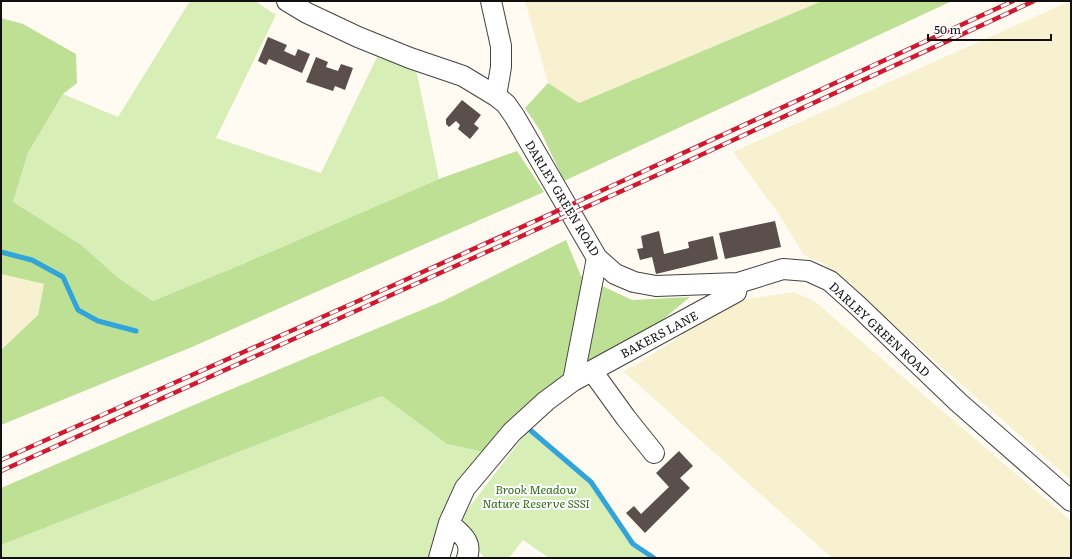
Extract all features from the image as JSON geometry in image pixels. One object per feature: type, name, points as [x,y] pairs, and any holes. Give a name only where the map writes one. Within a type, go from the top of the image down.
[{"type":"street","name":"DARLEY GREEN ROAD","points":[[287,1],[358,37],[410,58],[463,76],[496,96],[506,104],[597,258],[615,274],[634,282],[656,286],[738,283],[784,269],[808,271],[830,282],[858,306],[958,402],[1071,501]]},
{"type":"street","points":[[491,1],[501,46],[501,67],[496,96]]},
{"type":"street","points":[[573,381],[597,258]]},
{"type":"street","name":"BAKERS LANE","points":[[439,558],[449,523],[465,488],[512,432],[546,401],[573,381],[736,292],[738,283]]},
{"type":"street","points":[[592,371],[626,418],[654,453]]},
{"type":"street","points":[[449,523],[467,541],[469,545],[467,558]]},
{"type":"shaded area","points":[[525,1],[822,1],[579,103],[548,83]]},
{"type":"shaded area","points":[[1070,1],[1071,480],[824,264],[804,255],[778,213],[733,152]]},
{"type":"shaded area","points":[[1,274],[44,284],[38,315],[1,350]]},
{"type":"shaded area","points":[[794,292],[814,301],[1071,521],[1071,558],[832,558],[623,371],[636,365],[734,301]]},
{"type":"green space","points":[[190,1],[255,1],[276,15],[216,138],[321,173],[377,57],[416,69],[439,179],[153,301],[13,202],[28,153],[63,94],[118,117]]},
{"type":"green space","points":[[822,1],[952,1],[564,181],[541,132],[525,108],[548,83],[579,103]]},
{"type":"green space","points":[[1,18],[23,24],[76,54],[77,83],[63,94],[28,153],[13,202],[81,245],[117,277],[153,301],[439,179],[517,151],[544,192],[192,347],[1,425],[1,350],[38,315],[44,284],[1,274]]},
{"type":"green space","points":[[566,240],[581,276],[632,300],[690,297],[661,321],[608,359],[558,379],[484,452],[447,444],[382,396],[1,545],[1,488],[208,399],[443,301]]},
{"type":"green space","points":[[382,396],[447,444],[484,452],[433,558],[1,558],[1,545]]},
{"type":"green space","name":"Brook Meadow Nature Reserve SSSI","points":[[529,429],[591,482],[633,544],[654,558],[549,558],[523,540],[509,558],[485,558],[455,526]]},
{"type":"building","points":[[268,37],[287,45],[284,51],[295,56],[298,49],[310,54],[302,73],[269,59],[266,65],[258,61]]},
{"type":"building","points":[[316,57],[328,62],[326,67],[338,71],[341,64],[353,68],[345,90],[335,86],[333,91],[306,82]]},
{"type":"building","points":[[462,100],[481,115],[474,124],[479,128],[470,139],[458,129],[460,125],[456,121],[449,127],[446,124],[446,119]]},
{"type":"building","points":[[775,221],[781,247],[725,259],[719,233]]},
{"type":"building","points":[[659,231],[664,254],[689,248],[688,242],[713,236],[718,259],[656,274],[652,257],[640,260],[637,249],[643,248],[641,236]]},
{"type":"building","points":[[679,451],[693,466],[680,478],[690,488],[645,533],[626,513],[634,506],[641,514],[669,487],[656,473]]},
{"type":"waterway","points":[[1,252],[32,260],[63,277],[78,310],[98,321],[136,331]]},
{"type":"waterway","points":[[529,429],[591,482],[633,544],[654,558]]},
{"type":"railway","points":[[1,460],[472,250],[1013,1]]},
{"type":"railway","points":[[1,471],[675,167],[1034,1]]}]
